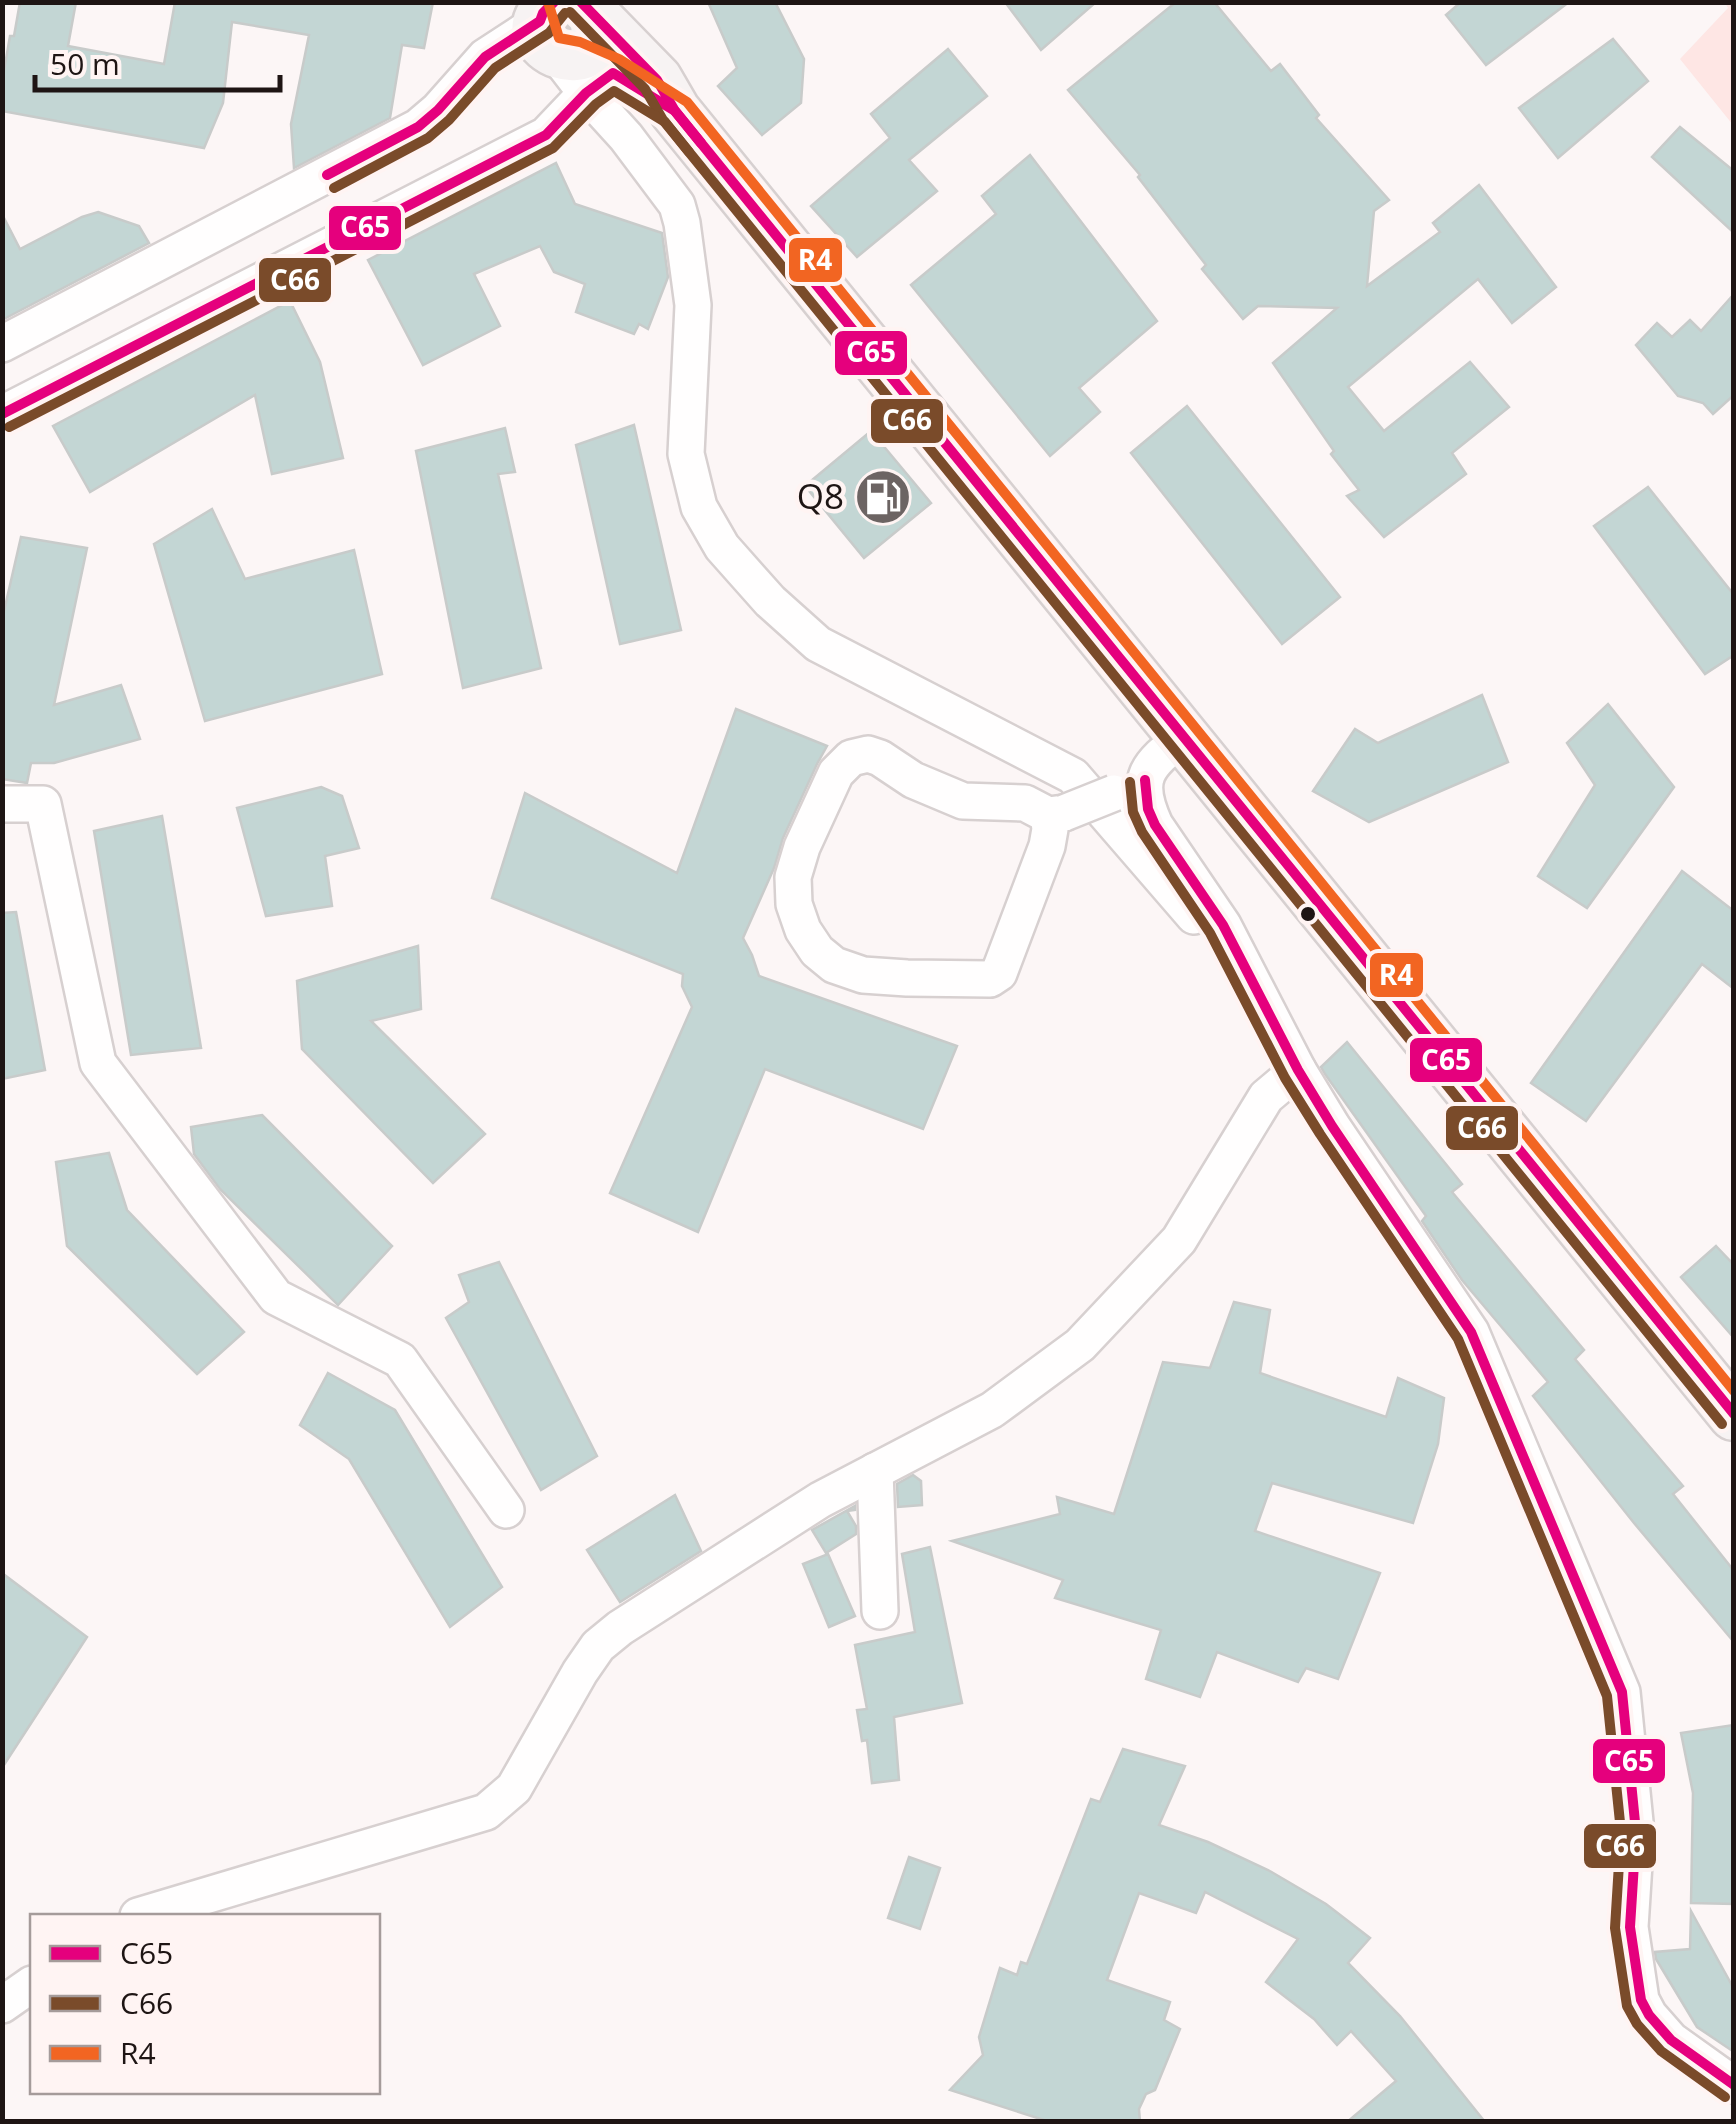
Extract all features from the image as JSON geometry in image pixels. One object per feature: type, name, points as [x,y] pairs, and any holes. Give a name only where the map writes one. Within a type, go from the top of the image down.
[{"type":"main road","points":[[570,36],[656,80],[675,111],[1734,1415]]},
{"type":"street","points":[[2,344],[418,127],[485,56],[570,36]]},
{"type":"street","points":[[2,414],[546,135],[570,36]]},
{"type":"street","points":[[570,36],[626,137],[677,205],[693,305],[686,454],[698,507],[722,547],[770,601],[818,644],[1073,776],[1196,918],[1224,925]]},
{"type":"street","points":[[1056,814],[999,973],[990,979],[863,975],[834,964],[817,951],[802,930],[794,904],[793,878],[802,848],[836,773],[851,758],[868,754],[880,758],[913,780],[963,801],[1026,803],[1056,814],[1129,788],[1184,736]]},
{"type":"street","points":[[1129,788],[1148,809],[1224,925],[1298,1070],[1332,1126],[1471,1332],[1622,1692],[1636,1832],[1630,1928],[1641,2000],[1672,2040],[1734,2085]]},
{"type":"street","points":[[2,804],[43,804],[98,1063],[276,1297],[400,1360],[506,1510]]},
{"type":"street","points":[[145,1914],[486,1812],[514,1788],[580,1672],[598,1646],[620,1628],[820,1500],[992,1410],[1080,1344],[1179,1240],[1266,1097],[1298,1070]]},
{"type":"street","points":[[874,1472],[880,1611]]},
{"type":"street","points":[[2,2005],[30,1985]]},
{"type":"shaded area","points":[[1725,3],[1733,3],[1733,125],[1680,59],[1728,8]]},
{"type":"building","points":[[20,2],[76,2],[68,46],[164,64],[175,2],[433,2],[424,48],[402,45],[390,118],[294,168],[291,124],[309,35],[232,22],[223,103],[204,148],[2,111],[2,82]]},
{"type":"building","points":[[708,2],[775,2],[804,59],[801,103],[762,135],[718,86],[737,68]]},
{"type":"building","points":[[1005,2],[1096,2],[1041,50]]},
{"type":"building","points":[[1176,2],[1214,2],[1271,71],[1280,64],[1319,115],[1316,118],[1389,200],[1374,211],[1367,286],[1440,232],[1433,223],[1479,185],[1556,287],[1512,323],[1478,279],[1348,387],[1384,431],[1470,362],[1509,407],[1452,453],[1466,474],[1384,537],[1347,496],[1359,490],[1273,363],[1337,308],[1258,306],[1243,319],[1202,269],[1206,265],[1140,175],[1068,90]]},
{"type":"building","points":[[1461,2],[1569,2],[1486,65],[1446,15]]},
{"type":"building","points":[[1613,39],[1648,81],[1558,158],[1519,108]]},
{"type":"building","points":[[948,49],[987,96],[909,160],[937,191],[857,257],[811,206],[890,138],[871,114]]},
{"type":"building","points":[[1680,127],[1734,171],[1734,233],[1652,157]]},
{"type":"building","points":[[1030,155],[1157,321],[1079,388],[1100,412],[1050,456],[911,285],[996,214],[982,196]]},
{"type":"building","points":[[556,163],[575,204],[662,233],[668,277],[648,329],[639,324],[634,334],[576,312],[585,284],[554,272],[540,246],[474,274],[500,326],[423,365],[368,260]]},
{"type":"building","points":[[98,212],[139,226],[149,243],[2,320],[2,214],[20,249]]},
{"type":"building","points":[[1734,294],[1734,395],[1713,414],[1703,403],[1678,396],[1636,345],[1657,323],[1672,337],[1690,320],[1701,331]]},
{"type":"building","points":[[290,301],[320,362],[343,458],[272,474],[255,395],[90,492],[53,426]]},
{"type":"building","points":[[1187,406],[1340,597],[1282,644],[1131,453]]},
{"type":"building","points":[[634,425],[681,630],[620,644],[576,445]]},
{"type":"building","points":[[505,428],[515,472],[498,474],[541,668],[463,688],[416,451]]},
{"type":"building","points":[[871,431],[931,503],[864,558],[805,486]]},
{"type":"building","points":[[1648,487],[1734,595],[1734,655],[1705,674],[1594,526]]},
{"type":"building","points":[[212,509],[245,579],[354,550],[382,674],[205,721],[154,544]]},
{"type":"building","points":[[21,537],[87,548],[54,705],[121,685],[140,739],[54,763],[31,763],[27,783],[2,779],[2,620]]},
{"type":"building","points":[[1482,695],[1508,762],[1369,822],[1313,791],[1355,729],[1378,743]]},
{"type":"building","points":[[1608,704],[1674,787],[1587,908],[1538,876],[1595,785],[1567,743]]},
{"type":"building","points":[[736,709],[827,746],[783,838],[743,938],[759,976],[957,1046],[923,1129],[765,1069],[698,1232],[610,1193],[692,1007],[682,986],[683,974],[492,898],[525,793],[677,873]]},
{"type":"building","points":[[321,787],[342,796],[359,848],[325,856],[332,906],[266,916],[237,808]]},
{"type":"building","points":[[162,816],[201,1048],[131,1055],[94,831]]},
{"type":"building","points":[[1682,871],[1734,911],[1734,989],[1702,964],[1586,1121],[1531,1083]]},
{"type":"building","points":[[16,912],[45,1070],[2,1079],[2,913]]},
{"type":"building","points":[[418,946],[421,1009],[371,1021],[485,1134],[433,1183],[302,1049],[297,981]]},
{"type":"building","points":[[1347,1042],[1462,1184],[1452,1192],[1584,1350],[1575,1359],[1683,1486],[1673,1494],[1734,1571],[1734,1642],[1533,1396],[1548,1382],[1462,1280],[1422,1221],[1426,1216],[1325,1074],[1321,1067]]},
{"type":"building","points":[[262,1115],[392,1246],[338,1305],[220,1189],[194,1154],[191,1127]]},
{"type":"building","points":[[109,1153],[127,1210],[244,1332],[197,1374],[67,1246],[56,1162]]},
{"type":"building","points":[[1716,1246],[1734,1265],[1734,1338],[1681,1277]]},
{"type":"building","points":[[499,1262],[597,1456],[541,1490],[446,1318],[469,1302],[459,1275]]},
{"type":"building","points":[[1234,1302],[1270,1310],[1260,1373],[1386,1417],[1398,1378],[1444,1398],[1438,1444],[1413,1523],[1272,1483],[1255,1531],[1380,1573],[1338,1679],[1306,1668],[1298,1682],[1217,1652],[1200,1697],[1146,1679],[1161,1630],[1055,1598],[1063,1580],[952,1541],[1060,1514],[1057,1497],[1114,1514],[1163,1362],[1210,1368]]},
{"type":"building","points":[[328,1373],[395,1410],[502,1587],[450,1627],[349,1459],[300,1425]]},
{"type":"building","points":[[913,1475],[921,1481],[922,1505],[898,1507],[897,1484]]},
{"type":"building","points":[[675,1495],[701,1551],[620,1602],[587,1550]]},
{"type":"building","points":[[855,1506],[855,1510],[847,1511],[856,1534],[826,1553],[812,1530]]},
{"type":"building","points":[[930,1547],[962,1703],[894,1717],[899,1780],[872,1783],[867,1740],[862,1741],[857,1710],[867,1709],[855,1645],[915,1632],[902,1554]]},
{"type":"building","points":[[828,1554],[855,1616],[829,1627],[803,1564]]},
{"type":"building","points":[[2,1573],[87,1637],[2,1768]]},
{"type":"building","points":[[1734,1725],[1734,1904],[1691,1903],[1693,1793],[1681,1733]]},
{"type":"building","points":[[1123,1749],[1185,1766],[1159,1825],[1268,1870],[1326,1904],[1370,1938],[1348,1963],[1400,2016],[1485,2122],[1347,2122],[1396,2081],[1351,2031],[1337,2045],[1314,2019],[1266,1982],[1298,1939],[1205,1892],[1196,1913],[1139,1893],[1107,1980],[1170,2002],[1164,2020],[1180,2029],[1155,2090],[1146,2094],[1139,2109],[1140,2122],[1050,2122],[950,2090],[983,2055],[979,2037],[1000,1968],[1017,1975],[1021,1962],[1027,1964],[1091,1799],[1100,1802]]},
{"type":"building","points":[[909,1857],[940,1868],[920,1929],[888,1918]]},
{"type":"building","points":[[1691,1911],[1734,1989],[1734,2052],[1697,2027],[1656,1959],[1655,1952],[1690,1949]]},
{"type":"transit line","name":"R4","points":[[548,2],[559,38],[580,42],[619,59],[687,102],[1734,1391]]},
{"type":"transit line","name":"C65","points":[[327,175],[418,127],[485,57],[540,21],[554,2]]},
{"type":"transit line","name":"C65","points":[[581,2],[657,80],[675,111],[1734,1414]]},
{"type":"transit line","name":"C66","points":[[570,12],[645,89],[663,120],[1722,1424]]},
{"type":"transit line","name":"C66","points":[[334,188],[428,138],[495,68],[549,33],[565,13]]},
{"type":"transit line","name":"C65","points":[[2,414],[546,135],[586,93],[613,73],[675,111],[701,143]]},
{"type":"transit line","name":"C66","points":[[9,427],[553,148],[614,91],[665,122],[689,152]]},
{"type":"transit line","name":"C65","points":[[1145,780],[1148,809],[1155,825],[1223,925],[1298,1070],[1471,1332],[1622,1692],[1636,1832],[1630,1927],[1641,2000],[1671,2040],[1734,2085]]},
{"type":"transit line","name":"C66","points":[[1130,782],[1133,812],[1142,832],[1210,933],[1285,1078],[1458,1339],[1607,1696],[1621,1832],[1615,1928],[1627,2006],[1661,2051],[1725,2097]]},
{"type":"place","name":"Q8","points":[[883,497]]}]
